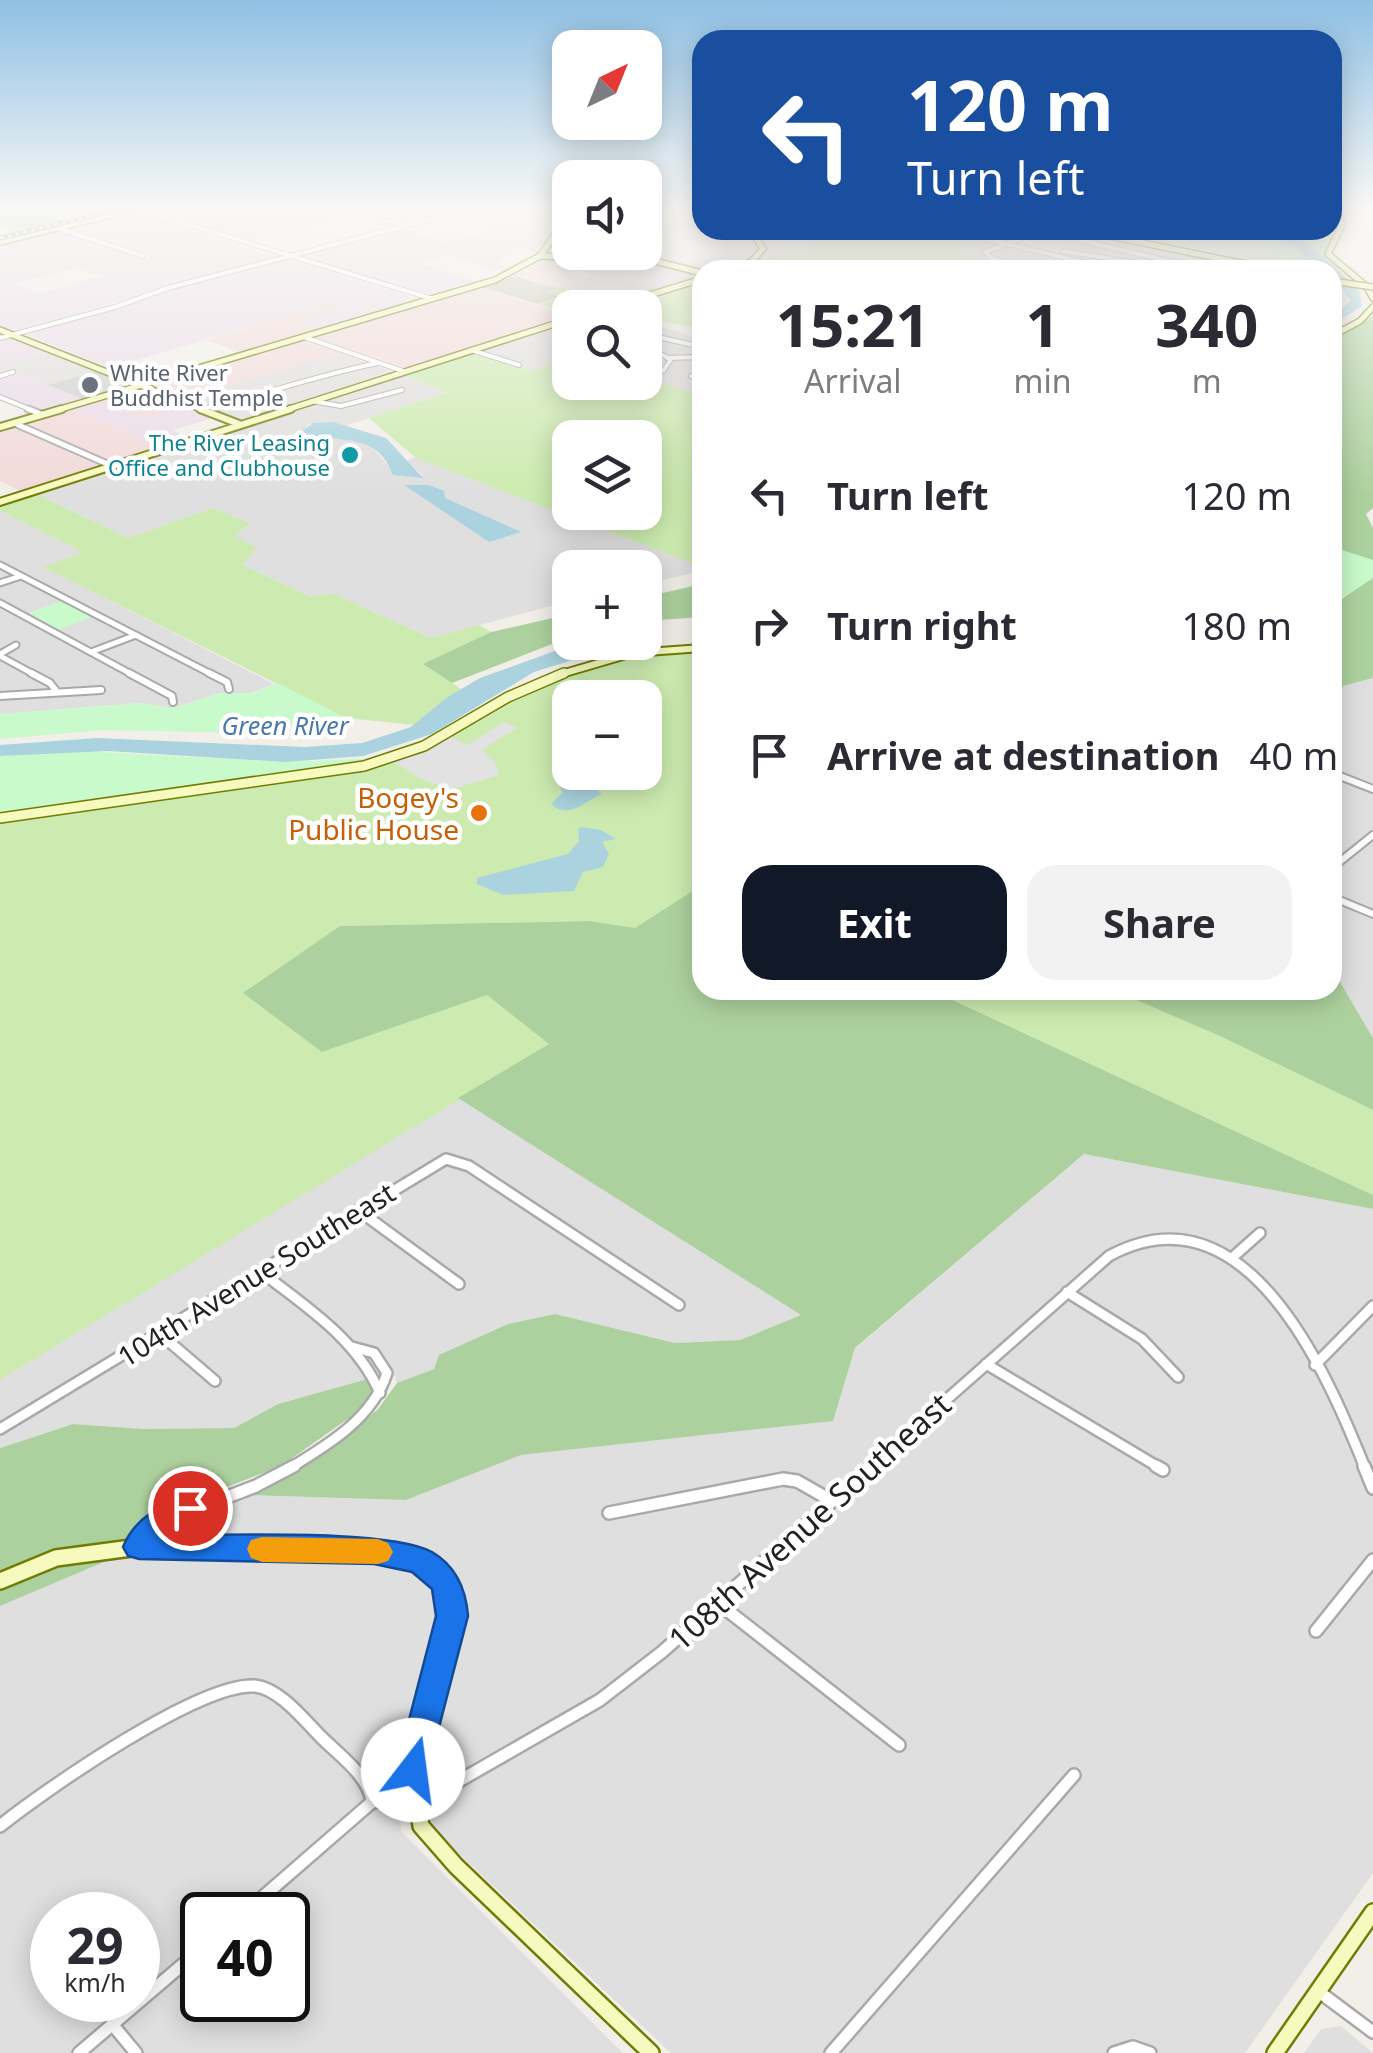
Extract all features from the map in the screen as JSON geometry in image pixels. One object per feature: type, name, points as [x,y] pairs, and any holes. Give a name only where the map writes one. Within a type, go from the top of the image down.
[{"type":"street","points":[[0,338],[124,303]]},
{"type":"street","points":[[0,426],[419,303]]},
{"type":"street","points":[[1342,331],[1360,321],[1373,306]]},
{"type":"street","points":[[0,502],[552,327]]},
{"type":"street","points":[[0,330],[240,424]]},
{"type":"street","points":[[304,337],[403,372]]},
{"type":"street","points":[[662,338],[692,345]]},
{"type":"street","points":[[471,350],[520,365]]},
{"type":"street","points":[[662,358],[692,359]]},
{"type":"street","points":[[662,370],[667,360]]},
{"type":"street","points":[[200,409],[277,392],[312,376],[378,363]]},
{"type":"street","points":[[0,376],[13,372]]},
{"type":"street","points":[[312,401],[342,406],[402,390]]},
{"type":"street","points":[[0,396],[41,414]]},
{"type":"street","points":[[14,422],[112,466]]},
{"type":"street","points":[[0,565],[227,682],[228,689]]},
{"type":"street","points":[[0,583],[21,576]]},
{"type":"street","points":[[0,604],[172,696],[173,702]]},
{"type":"street","points":[[91,652],[136,635]]},
{"type":"street","points":[[16,645],[0,655],[53,684],[57,692]]},
{"type":"street","points":[[0,818],[364,766],[424,746],[508,697],[576,667],[633,652],[692,649]]},
{"type":"street","points":[[0,696],[101,690]]},
{"type":"street","points":[[1342,778],[1373,789]]},
{"type":"street","points":[[1342,860],[1373,834]]},
{"type":"street","points":[[1342,902],[1373,914]]},
{"type":"street","name":"104th Avenue Southeast","points":[[0,1428],[446,1159],[470,1166],[679,1306]]},
{"type":"street","points":[[358,1210],[459,1284]]},
{"type":"street","points":[[1260,1233],[1233,1257],[1267,1290],[1315,1364],[1360,1452],[1373,1488]]},
{"type":"street","name":"108th Avenue Southeast","points":[[372,1802],[445,1789],[600,1700],[718,1602],[1122,1247],[1150,1240],[1191,1241],[1233,1257]]},
{"type":"street","points":[[260,1271],[352,1347],[372,1371],[380,1393]]},
{"type":"street","points":[[1068,1292],[1136,1331],[1155,1347],[1178,1377]]},
{"type":"street","points":[[1315,1364],[1373,1306]]},
{"type":"street","points":[[159,1334],[215,1381]]},
{"type":"street","points":[[139,1547],[143,1536],[172,1515],[258,1485],[300,1462],[362,1415],[380,1393],[387,1378],[386,1368],[374,1353],[352,1347]]},
{"type":"street","points":[[986,1364],[1163,1470]]},
{"type":"street","points":[[610,1513],[783,1479],[797,1481],[832,1501]]},
{"type":"street","points":[[0,1581],[56,1558],[139,1547],[374,1551],[405,1556],[433,1570],[451,1594],[452,1616],[413,1770],[414,1796],[422,1826],[438,1848],[651,2053]]},
{"type":"street","points":[[1316,1631],[1373,1560]]},
{"type":"street","points":[[718,1602],[899,1745]]},
{"type":"street","points":[[0,1826],[37,1799],[196,1703],[245,1684],[268,1690],[370,1788],[372,1802],[268,1892]]},
{"type":"street","points":[[832,2053],[1074,1774]]},
{"type":"street","points":[[1275,2053],[1373,1912]]},
{"type":"street","points":[[79,2053],[180,1967]]},
{"type":"street","points":[[1318,1991],[1373,2032]]},
{"type":"street","points":[[112,2024],[136,2053]]},
{"type":"street","points":[[1114,2053],[1133,2048],[1150,2053]]},
{"type":"shaded area","points":[[0,303],[113,303],[13,331],[0,326]]},
{"type":"shaded area","points":[[126,303],[406,303],[320,329],[299,321],[339,307],[327,303],[111,368],[27,335]]},
{"type":"shaded area","points":[[327,303],[341,307],[300,321],[320,329],[240,352],[207,340]]},
{"type":"shaded area","points":[[429,303],[528,303],[552,311],[552,323],[407,368],[314,337]]},
{"type":"shaded area","points":[[662,327],[692,336],[692,393],[662,383]]},
{"type":"shaded area","points":[[552,328],[552,364],[532,371],[473,353]]},
{"type":"shaded area","points":[[11,338],[46,352],[2,365],[82,399],[37,411],[0,394],[0,340]]},
{"type":"shaded area","points":[[301,340],[340,353],[184,398],[152,385]]},
{"type":"shaded area","points":[[46,352],[97,371],[48,385],[0,365]]},
{"type":"shaded area","points":[[340,353],[392,371],[243,421],[184,398]]},
{"type":"shaded area","name":"White River Buddhist Temple","points":[[97,371],[131,385],[82,399],[48,385]]},
{"type":"shaded area","points":[[403,375],[450,391],[345,426],[333,422],[308,424],[304,433],[369,443],[392,470],[423,476],[406,461],[415,457],[552,510],[552,530],[605,530],[658,550],[552,550],[552,606],[431,638],[332,593],[311,597],[242,565],[233,535],[249,525],[213,508],[128,538],[36,494]]},
{"type":"shaded area","points":[[140,390],[183,406],[143,419],[99,401]]},
{"type":"shaded area","points":[[99,401],[143,419],[183,406],[212,418],[173,430],[188,438],[161,447],[71,409]]},
{"type":"shaded area","points":[[71,409],[161,447],[111,461],[25,423]]},
{"type":"shaded area","points":[[13,427],[100,466],[22,492],[0,481],[0,430]]},
{"type":"shaded area","points":[[0,511],[84,552],[44,567],[274,684],[251,693],[221,693],[172,708],[140,703],[0,714]]},
{"type":"shaded area","points":[[662,552],[692,563],[692,573],[662,580]]},
{"type":"shaded area","points":[[1373,678],[1373,1038],[1342,985],[1343,686]]},
{"type":"shaded area","points":[[504,722],[518,727],[482,750],[495,762],[499,775],[452,789],[421,779],[394,762],[451,737],[467,745]]},
{"type":"shaded area","points":[[458,1098],[802,1315],[740,1340],[675,1343],[554,1314],[508,1324],[434,1369],[397,1383],[393,1372],[278,1404],[234,1428],[144,1429],[73,1424],[0,1448],[0,1380]]},
{"type":"shaded area","points":[[1084,1154],[1373,1209],[1373,1873],[1245,2053],[671,2053],[442,1838],[430,1818],[425,1795],[426,1770],[463,1612],[458,1584],[441,1561],[413,1546],[390,1541],[161,1540],[163,1528],[247,1495],[406,1500],[521,1455],[832,1421],[855,1349]]},
{"type":"shaded area","points":[[123,1554],[394,1563],[424,1578],[433,1591],[436,1615],[399,1773],[401,1831],[623,2053],[0,2053],[0,1606]]},
{"type":"shaded area","points":[[1341,2026],[1373,2053],[1304,2053],[1321,2029]]},
{"type":"green space","points":[[662,303],[692,303],[692,327],[662,321]]},
{"type":"green space","points":[[1373,316],[1373,508],[1366,514],[1373,528],[1373,678],[1342,688],[1342,334]]},
{"type":"green space","points":[[473,353],[532,371],[552,364],[552,400],[662,400],[662,383],[692,393],[692,563],[605,530],[662,530],[662,420],[552,420],[552,510],[416,458],[369,418],[448,392],[403,375]]},
{"type":"green space","points":[[36,494],[128,538],[213,508],[250,524],[234,535],[256,548],[242,565],[311,597],[332,593],[431,638],[479,625],[491,632],[424,664],[461,689],[415,725],[346,718],[43,567],[83,552],[0,511],[0,505]]},
{"type":"green space","points":[[1342,550],[1373,560],[1373,578],[1342,599]]},
{"type":"green space","points":[[692,586],[692,618],[662,620],[662,593]]},
{"type":"green space","points":[[62,601],[93,617],[57,630],[26,614]]},
{"type":"green space","points":[[552,618],[552,644],[452,683],[423,664],[491,632]]},
{"type":"green space","points":[[692,653],[692,892],[635,929],[589,921],[340,926],[322,1052],[487,994],[550,1044],[0,1380],[0,823],[367,770],[430,749],[514,699],[552,682],[552,790],[662,790],[662,680],[556,680],[618,660],[662,660],[662,654]]},
{"type":"green space","points":[[278,683],[346,718],[251,733],[103,730],[0,739],[0,714],[141,703],[172,708],[221,693],[251,693]]},
{"type":"green space","points":[[80,751],[285,762],[382,758],[319,771],[224,780],[0,814],[0,756]]},
{"type":"green space","points":[[692,891],[692,1000],[953,1000],[1373,1195],[1373,1209],[1084,1154],[855,1348],[833,1421],[521,1455],[406,1500],[247,1495],[326,1453],[378,1409],[397,1383],[434,1369],[439,1355],[508,1324],[555,1314],[675,1343],[740,1340],[801,1315],[458,1098],[549,1044],[487,995],[322,1052],[243,993],[340,926],[589,921],[635,928]]},
{"type":"green space","points":[[1342,985],[1373,1038],[1373,1110],[1136,1000],[1342,1000]]},
{"type":"green space","points":[[953,1000],[1136,1000],[1222,1037],[1373,1110],[1373,1195]]},
{"type":"green space","points":[[371,1378],[369,1398],[352,1416],[281,1466],[166,1511],[125,1541],[66,1550],[0,1578],[0,1448],[73,1424],[144,1429],[234,1428],[278,1404]]},
{"type":"green space","points":[[123,1554],[0,1606],[0,1589],[15,1582],[60,1567]]},
{"type":"water","points":[[1349,303],[1362,306],[1342,319],[1342,308]]},
{"type":"water","points":[[333,422],[386,438],[423,478],[393,475],[379,452],[360,442],[309,436],[302,431],[313,423]]},
{"type":"water","points":[[404,485],[429,485],[444,491],[445,498],[521,532],[489,542]]},
{"type":"water","points":[[552,652],[552,660],[572,660],[534,672],[432,734],[363,756],[285,762],[108,751],[0,756],[0,745],[97,738],[305,747],[362,743],[411,727],[446,698],[480,678]]},
{"type":"water","points":[[561,790],[597,790],[602,794],[564,810],[551,804]]},
{"type":"water","points":[[581,827],[601,830],[616,839],[602,842],[609,854],[603,867],[583,872],[574,891],[503,895],[477,884],[477,878],[568,854],[579,841]]},
{"type":"slow traffic","points":[[262,1549],[378,1552]]},
{"type":"place","name":"White River Buddhist Temple","points":[[90,385]]},
{"type":"place","name":"The River Leasing Office and Clubhouse","points":[[350,455]]},
{"type":"place","name":"Bogey's Public House","points":[[479,813]]},
{"type":"route","points":[[190,1508],[154,1525],[139,1547],[374,1551],[421,1562],[443,1580],[451,1594],[452,1616],[413,1770]]},
{"type":"water label","name":"Green River","points":[[285,725]]}]
